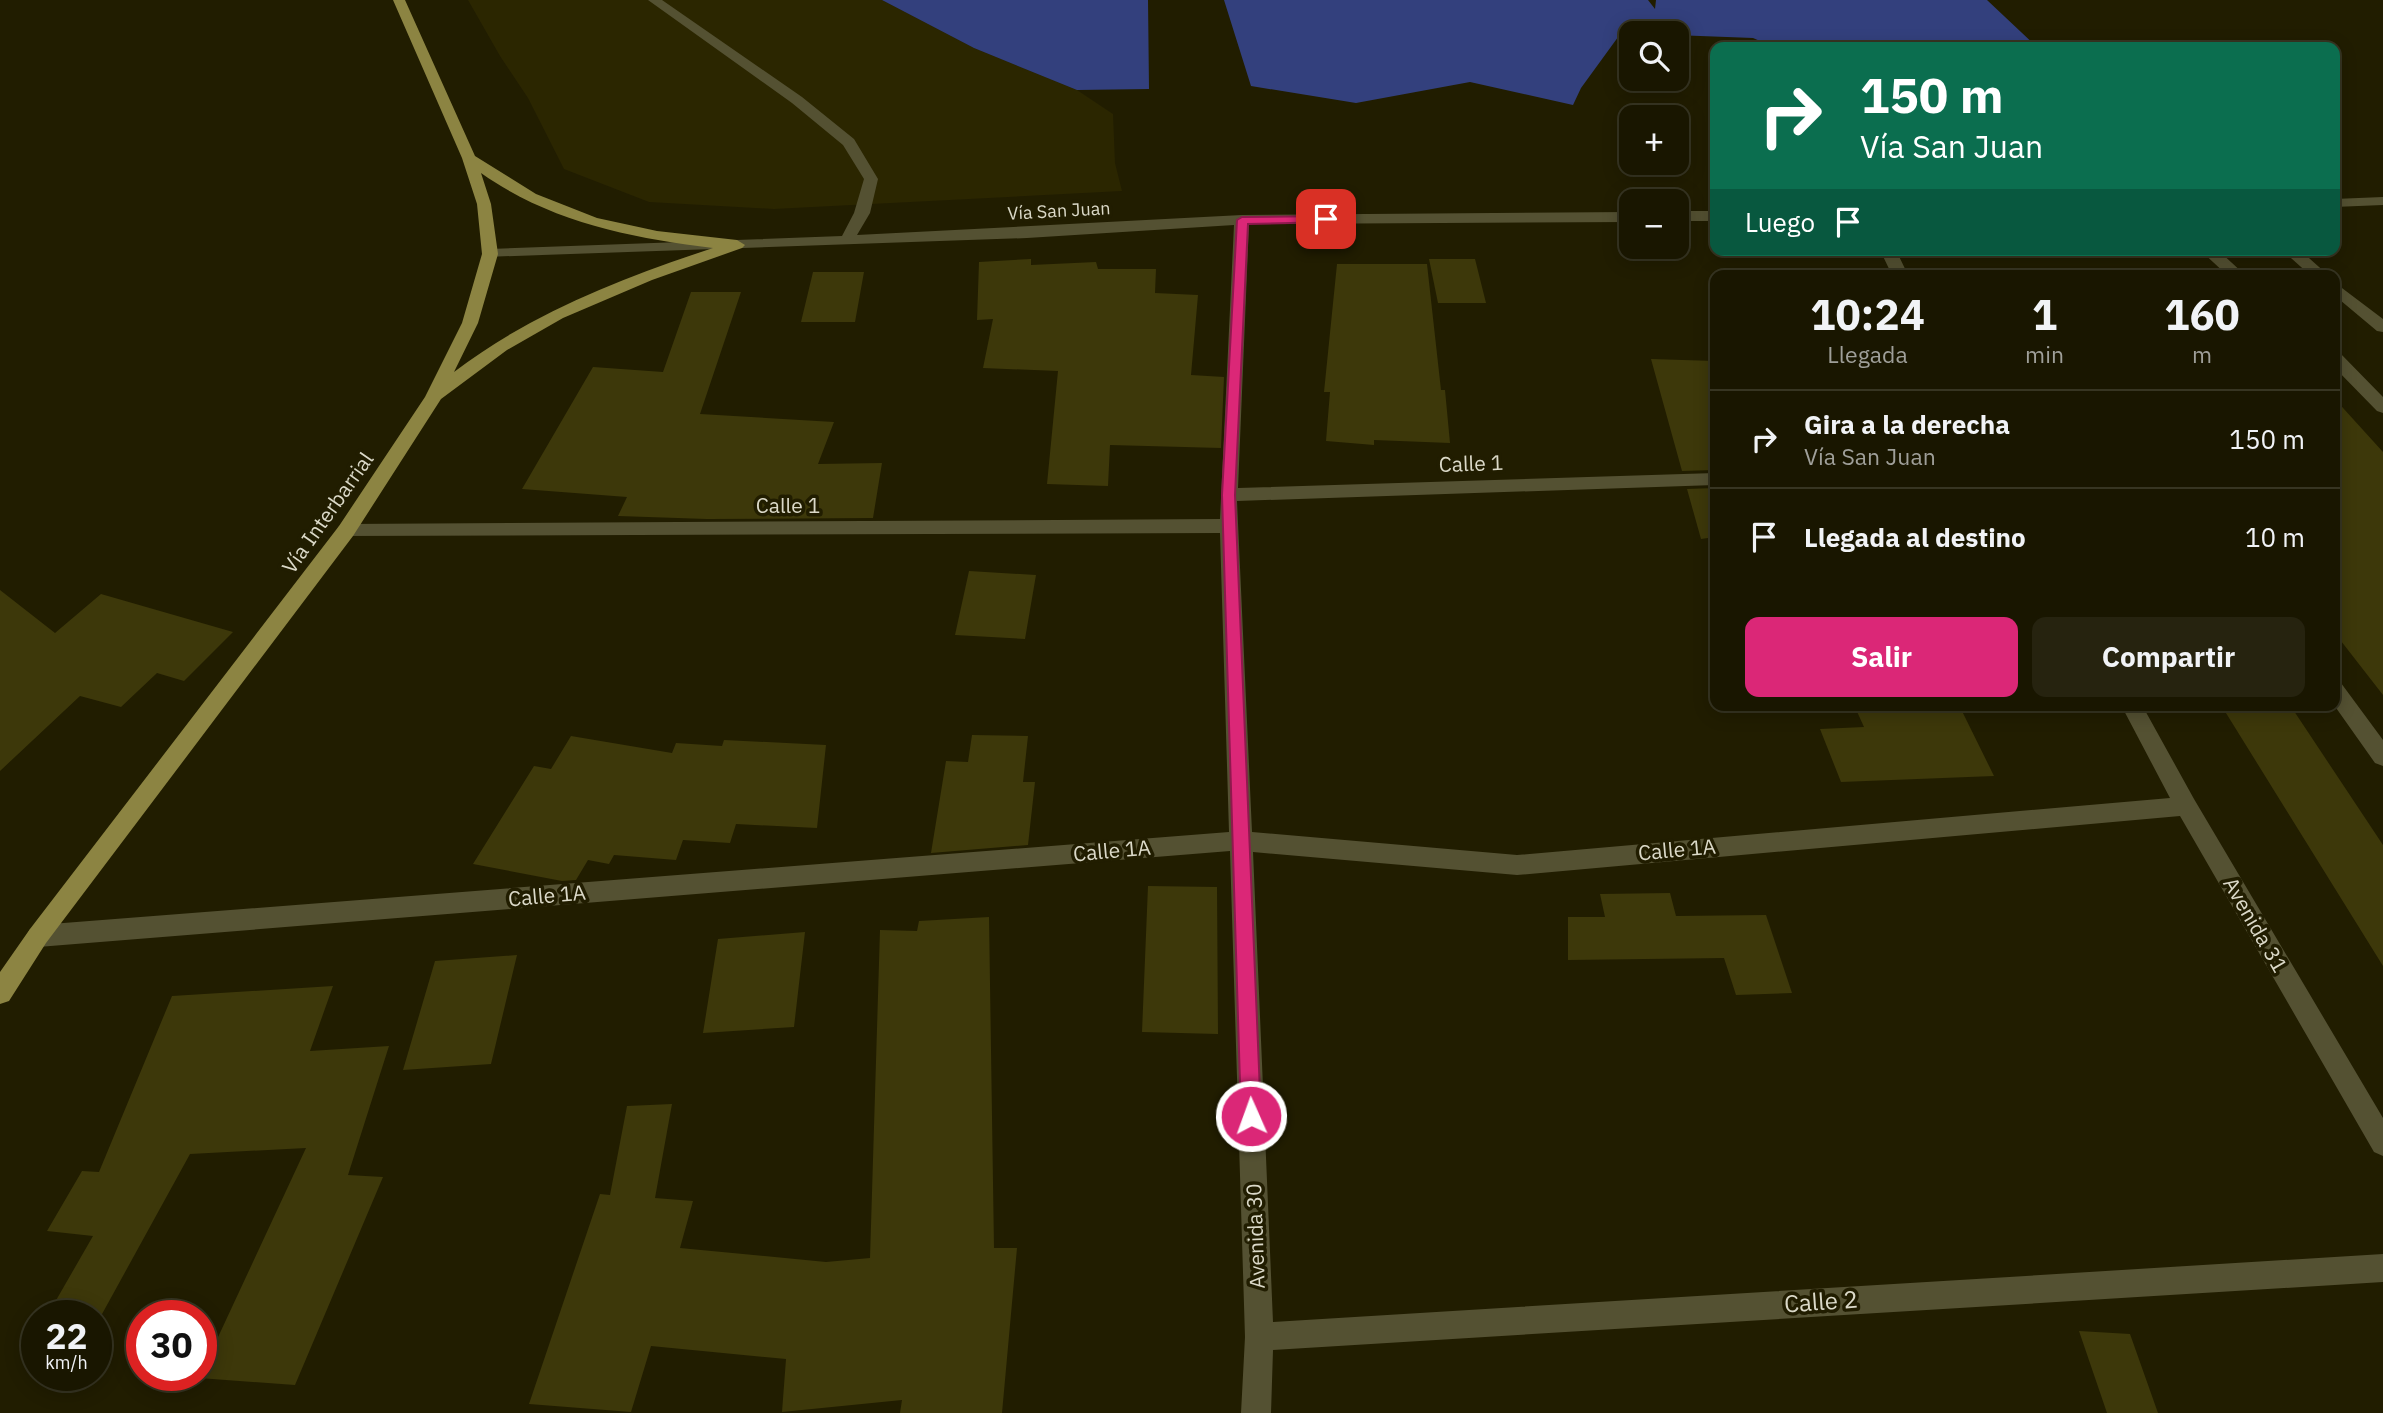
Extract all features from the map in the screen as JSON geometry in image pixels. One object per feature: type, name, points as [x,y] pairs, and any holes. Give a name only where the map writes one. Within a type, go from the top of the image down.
[{"type":"main road","name":"Vía Interbarrial","points":[[0,993],[38,936],[346,531],[433,397],[470,323],[489,254],[484,204],[469,158],[399,0]]},
{"type":"main road","points":[[469,158],[499,181],[529,197],[599,226],[651,237],[737,246]]},
{"type":"main road","points":[[433,397],[501,346],[561,314],[642,277],[737,246]]},
{"type":"street","points":[[654,0],[797,100],[849,142],[871,180],[862,213],[848,239]]},
{"type":"street","points":[[2340,202],[2383,201]]},
{"type":"street","points":[[1689,216],[1710,216]]},
{"type":"street","name":"Vía San Juan","points":[[489,254],[1027,233],[1242,220],[1619,217]]},
{"type":"street","name":"Avenida 30","points":[[1242,220],[1228,495],[1259,1337],[1256,1413]]},
{"type":"street","points":[[2215,256],[2231,270]]},
{"type":"street","points":[[2297,256],[2314,270]]},
{"type":"street","points":[[2340,292],[2383,327]]},
{"type":"street","points":[[2340,363],[2383,407]]},
{"type":"street","name":"Calle 1","points":[[1228,495],[1710,479]]},
{"type":"street","name":"Calle 1","points":[[346,531],[1230,526]]},
{"type":"street","points":[[2340,697],[2383,758]]},
{"type":"street","name":"Avenida 31","points":[[2134,711],[2186,806],[2383,1143]]},
{"type":"street","name":"Calle 1A","points":[[38,936],[1241,841],[1517,865],[2186,806]]},
{"type":"street","name":"Calle 2","points":[[1259,1337],[2383,1268]]},
{"type":"shaded area","points":[[468,0],[882,0],[974,48],[1077,90],[1113,114],[1115,163],[1122,191],[774,209],[649,202],[564,169],[528,98]]},
{"type":"shaded area","points":[[882,0],[1148,0],[1149,89],[1077,90],[974,48]]},
{"type":"shaded area","points":[[1224,0],[1648,0],[1655,9],[1656,0],[1987,0],[2032,42],[1762,42],[1753,38],[1689,36],[1689,21],[1619,21],[1619,36],[1581,88],[1573,105],[1470,82],[1356,103],[1251,86]]},
{"type":"building","points":[[1031,259],[1031,265],[1096,262],[1098,269],[1156,269],[1155,293],[1198,295],[1191,375],[1224,377],[1221,448],[1110,445],[1108,486],[1047,484],[1058,371],[983,368],[993,319],[977,320],[979,262]]},
{"type":"building","points":[[1429,259],[1475,259],[1486,303],[1438,303]]},
{"type":"building","points":[[1337,264],[1427,264],[1441,390],[1445,390],[1450,443],[1374,440],[1374,445],[1326,441],[1330,392],[1324,392]]},
{"type":"building","points":[[813,272],[864,272],[855,322],[801,322]]},
{"type":"building","points":[[691,292],[741,292],[700,414],[834,422],[818,464],[882,463],[873,518],[707,519],[618,516],[627,497],[522,489],[593,367],[663,372]]},
{"type":"building","points":[[1651,359],[1710,361],[1710,470],[1682,471]]},
{"type":"building","points":[[2340,405],[2383,452],[2383,695],[2340,640]]},
{"type":"building","points":[[1710,488],[1710,538],[1701,539],[1687,489]]},
{"type":"building","points":[[969,571],[1036,575],[1025,639],[955,635]]},
{"type":"building","points":[[0,590],[55,633],[101,594],[233,632],[184,681],[157,673],[121,707],[80,696],[0,771]]},
{"type":"building","points":[[1857,711],[1962,711],[1994,776],[1841,782],[1820,729],[1864,727]]},
{"type":"building","points":[[2225,711],[2294,711],[2383,845],[2383,966]]},
{"type":"building","points":[[972,735],[1028,736],[1023,782],[1035,782],[1028,845],[931,853],[946,761],[968,762]]},
{"type":"building","points":[[571,736],[672,753],[676,743],[722,746],[724,740],[826,745],[817,828],[736,824],[730,843],[683,840],[676,860],[614,855],[609,864],[588,860],[576,880],[562,881],[473,864],[534,766],[551,769]]},
{"type":"building","points":[[1148,886],[1217,887],[1218,1034],[1142,1032]]},
{"type":"building","points":[[1670,893],[1676,916],[1766,915],[1792,993],[1736,995],[1724,958],[1568,960],[1568,917],[1605,917],[1600,894]]},
{"type":"building","points":[[989,917],[994,1248],[1017,1248],[1002,1413],[900,1413],[902,1400],[782,1412],[786,1359],[651,1346],[631,1412],[529,1404],[600,1194],[610,1195],[627,1106],[672,1104],[655,1198],[693,1201],[680,1248],[826,1262],[870,1258],[880,930],[917,931],[919,921]]},
{"type":"building","points":[[805,932],[794,1027],[703,1033],[718,939]]},
{"type":"building","points":[[517,955],[491,1064],[403,1070],[435,961]]},
{"type":"building","points":[[333,986],[310,1051],[389,1046],[348,1175],[383,1177],[295,1385],[217,1379],[217,1339],[306,1148],[190,1154],[110,1300],[56,1300],[93,1236],[47,1231],[82,1171],[99,1172],[172,996]]},
{"type":"building","points":[[2079,1331],[2130,1334],[2158,1413],[2107,1413]]},
{"type":"route","points":[[1251,1116],[1228,495],[1242,220],[1326,219]]}]
